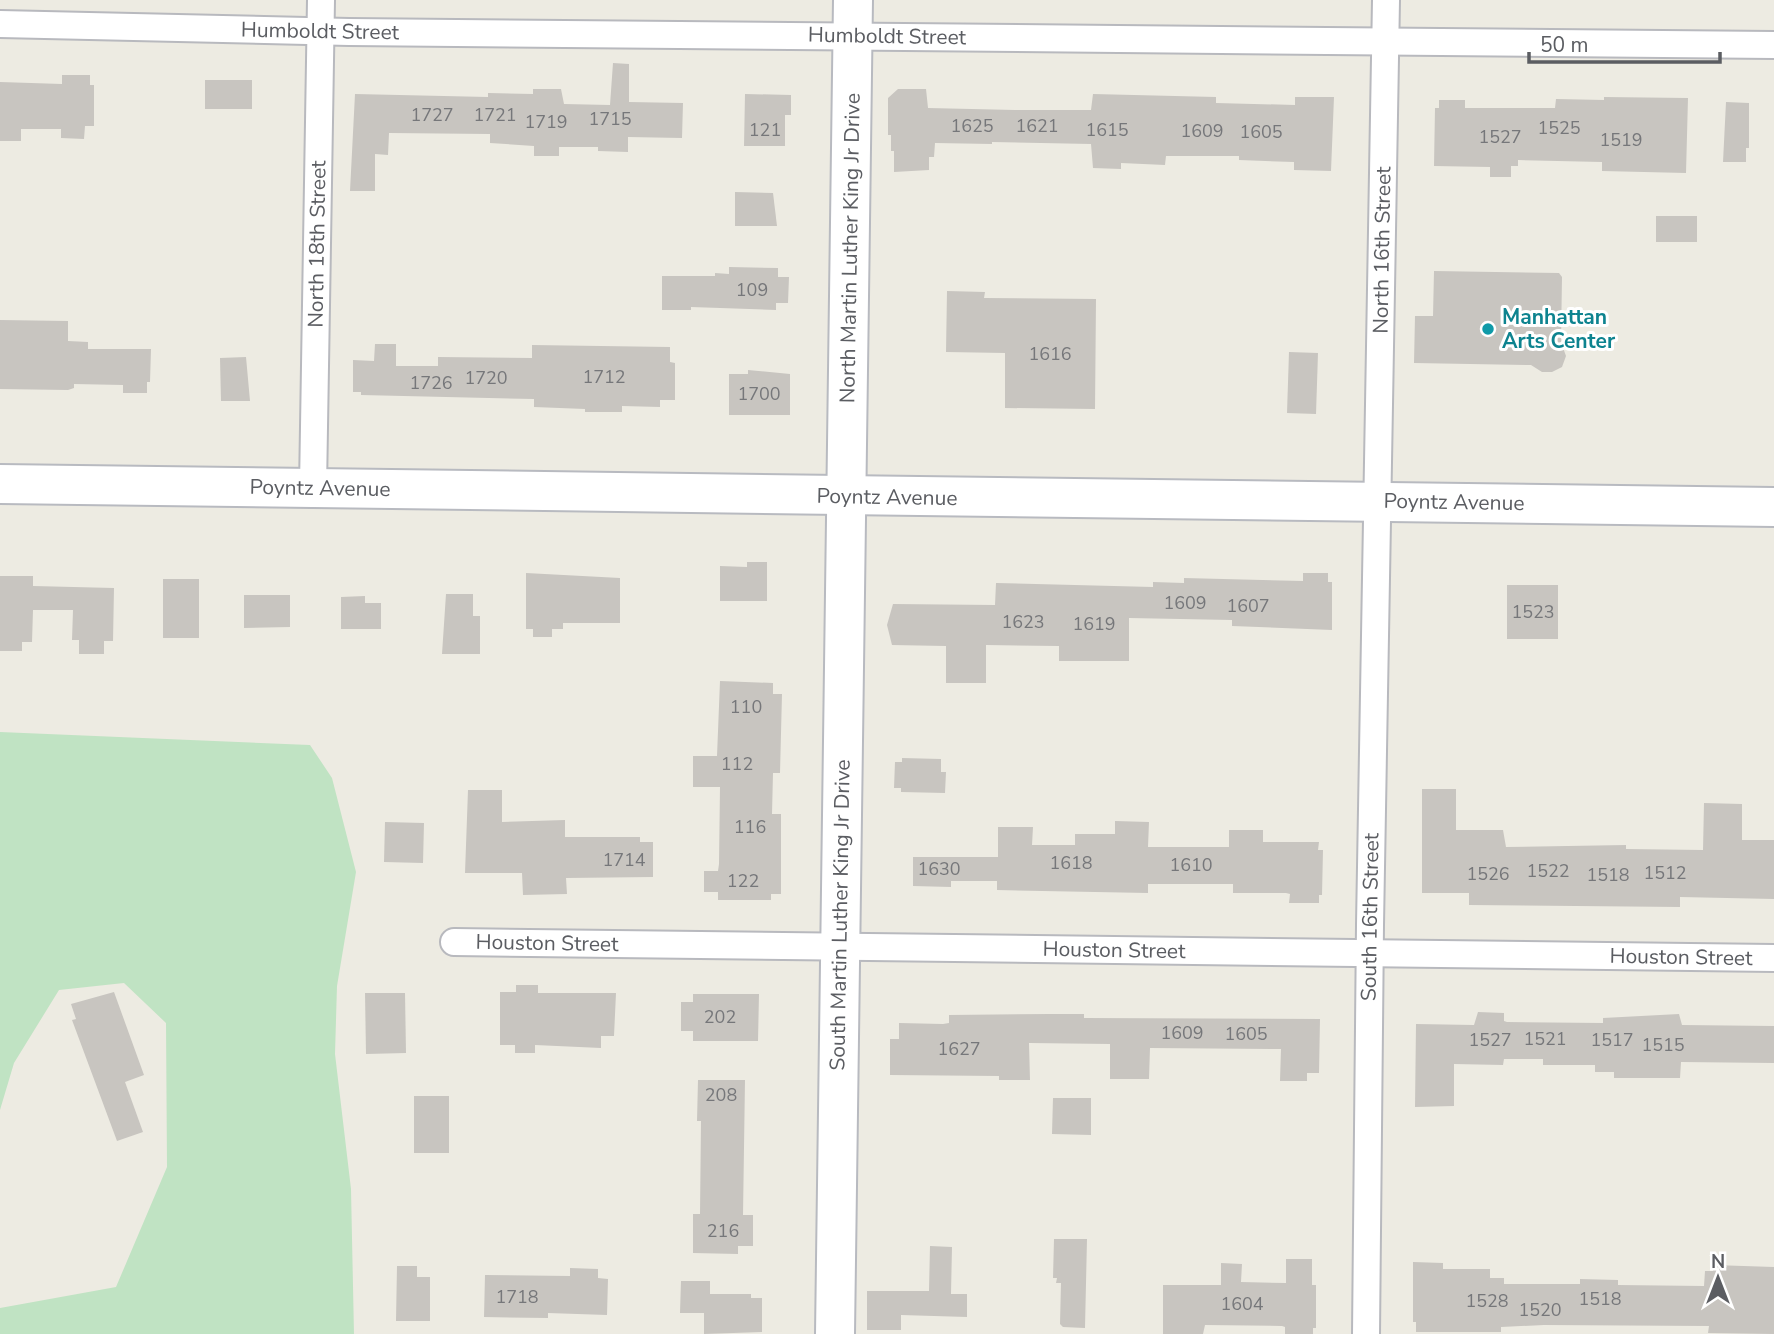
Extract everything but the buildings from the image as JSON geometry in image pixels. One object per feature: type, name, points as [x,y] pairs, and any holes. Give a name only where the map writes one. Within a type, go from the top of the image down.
[{"type":"street","name":"North 18th Street","points":[[313,488],[321,0]]},
{"type":"street","name":"North 16th Street","points":[[1377,501],[1386,0]]},
{"type":"street","name":"Humboldt Street","points":[[0,24],[320,32],[853,18],[1387,41],[1774,45]]},
{"type":"street","name":"North Martin Luther King Jr Drive","points":[[847,496],[853,18]]},
{"type":"street","name":"Poyntz Avenue","points":[[0,484],[1774,508]]},
{"type":"street","name":"South Martin Luther King Jr Drive","points":[[835,1334],[838,947],[847,496]]},
{"type":"street","name":"South 16th Street","points":[[1366,1334],[1377,501]]},
{"type":"street","name":"Houston Street","points":[[454,942],[1774,958]]},
{"type":"green space","points":[[0,732],[310,745],[332,778],[356,872],[337,986],[335,1054],[351,1189],[354,1334],[0,1334],[0,1308],[116,1287],[167,1167],[166,1023],[124,983],[59,990],[14,1063],[0,1110]]},
{"type":"place","name":"Manhattan Arts Center","points":[[1488,329]]}]
